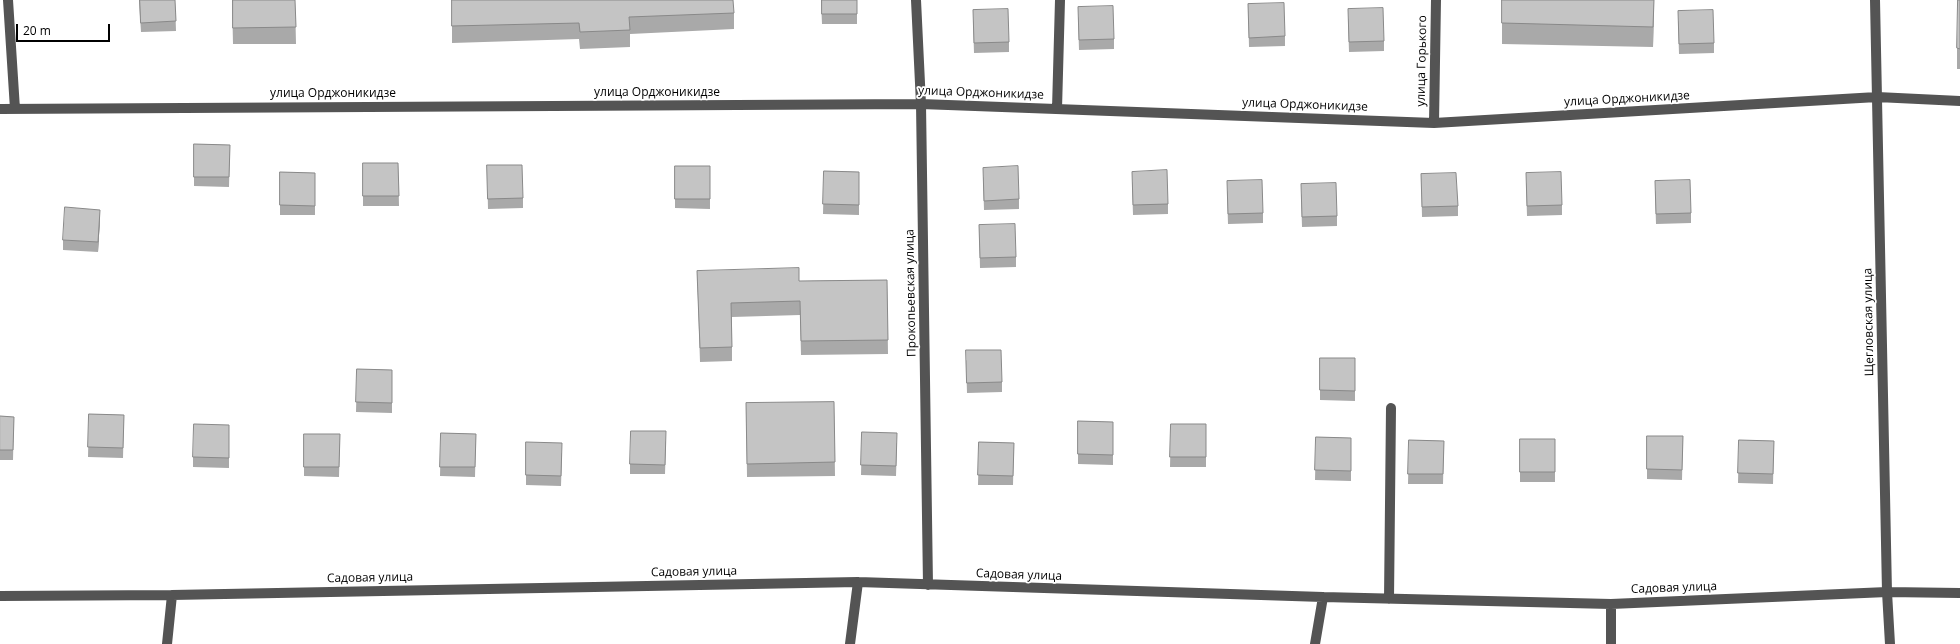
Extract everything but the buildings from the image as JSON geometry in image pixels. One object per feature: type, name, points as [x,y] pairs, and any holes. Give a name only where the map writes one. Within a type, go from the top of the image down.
[{"type":"street","points":[[8,0],[15,109]]},
{"type":"street","name":"Прокопьевская улица","points":[[916,0],[921,104],[928,585]]},
{"type":"street","points":[[1057,109],[1060,0]]},
{"type":"street","name":"улица Горького","points":[[1434,123],[1436,0]]},
{"type":"street","name":"Щегловская улица","points":[[1875,0],[1887,592],[1890,644]]},
{"type":"street","name":"улица Орджоникидзе","points":[[0,109],[921,104],[1434,123],[1877,97],[1960,101]]},
{"type":"street","points":[[1389,599],[1391,408]]},
{"type":"street","points":[[850,644],[858,582]]},
{"type":"street","name":"Садовая улица","points":[[0,596],[172,595],[858,582],[1389,599],[1610,604],[1887,592],[1960,593]]},
{"type":"street","points":[[167,644],[172,595]]},
{"type":"street","points":[[1315,644],[1323,597]]},
{"type":"street","points":[[1610,604],[1611,644]]}]
